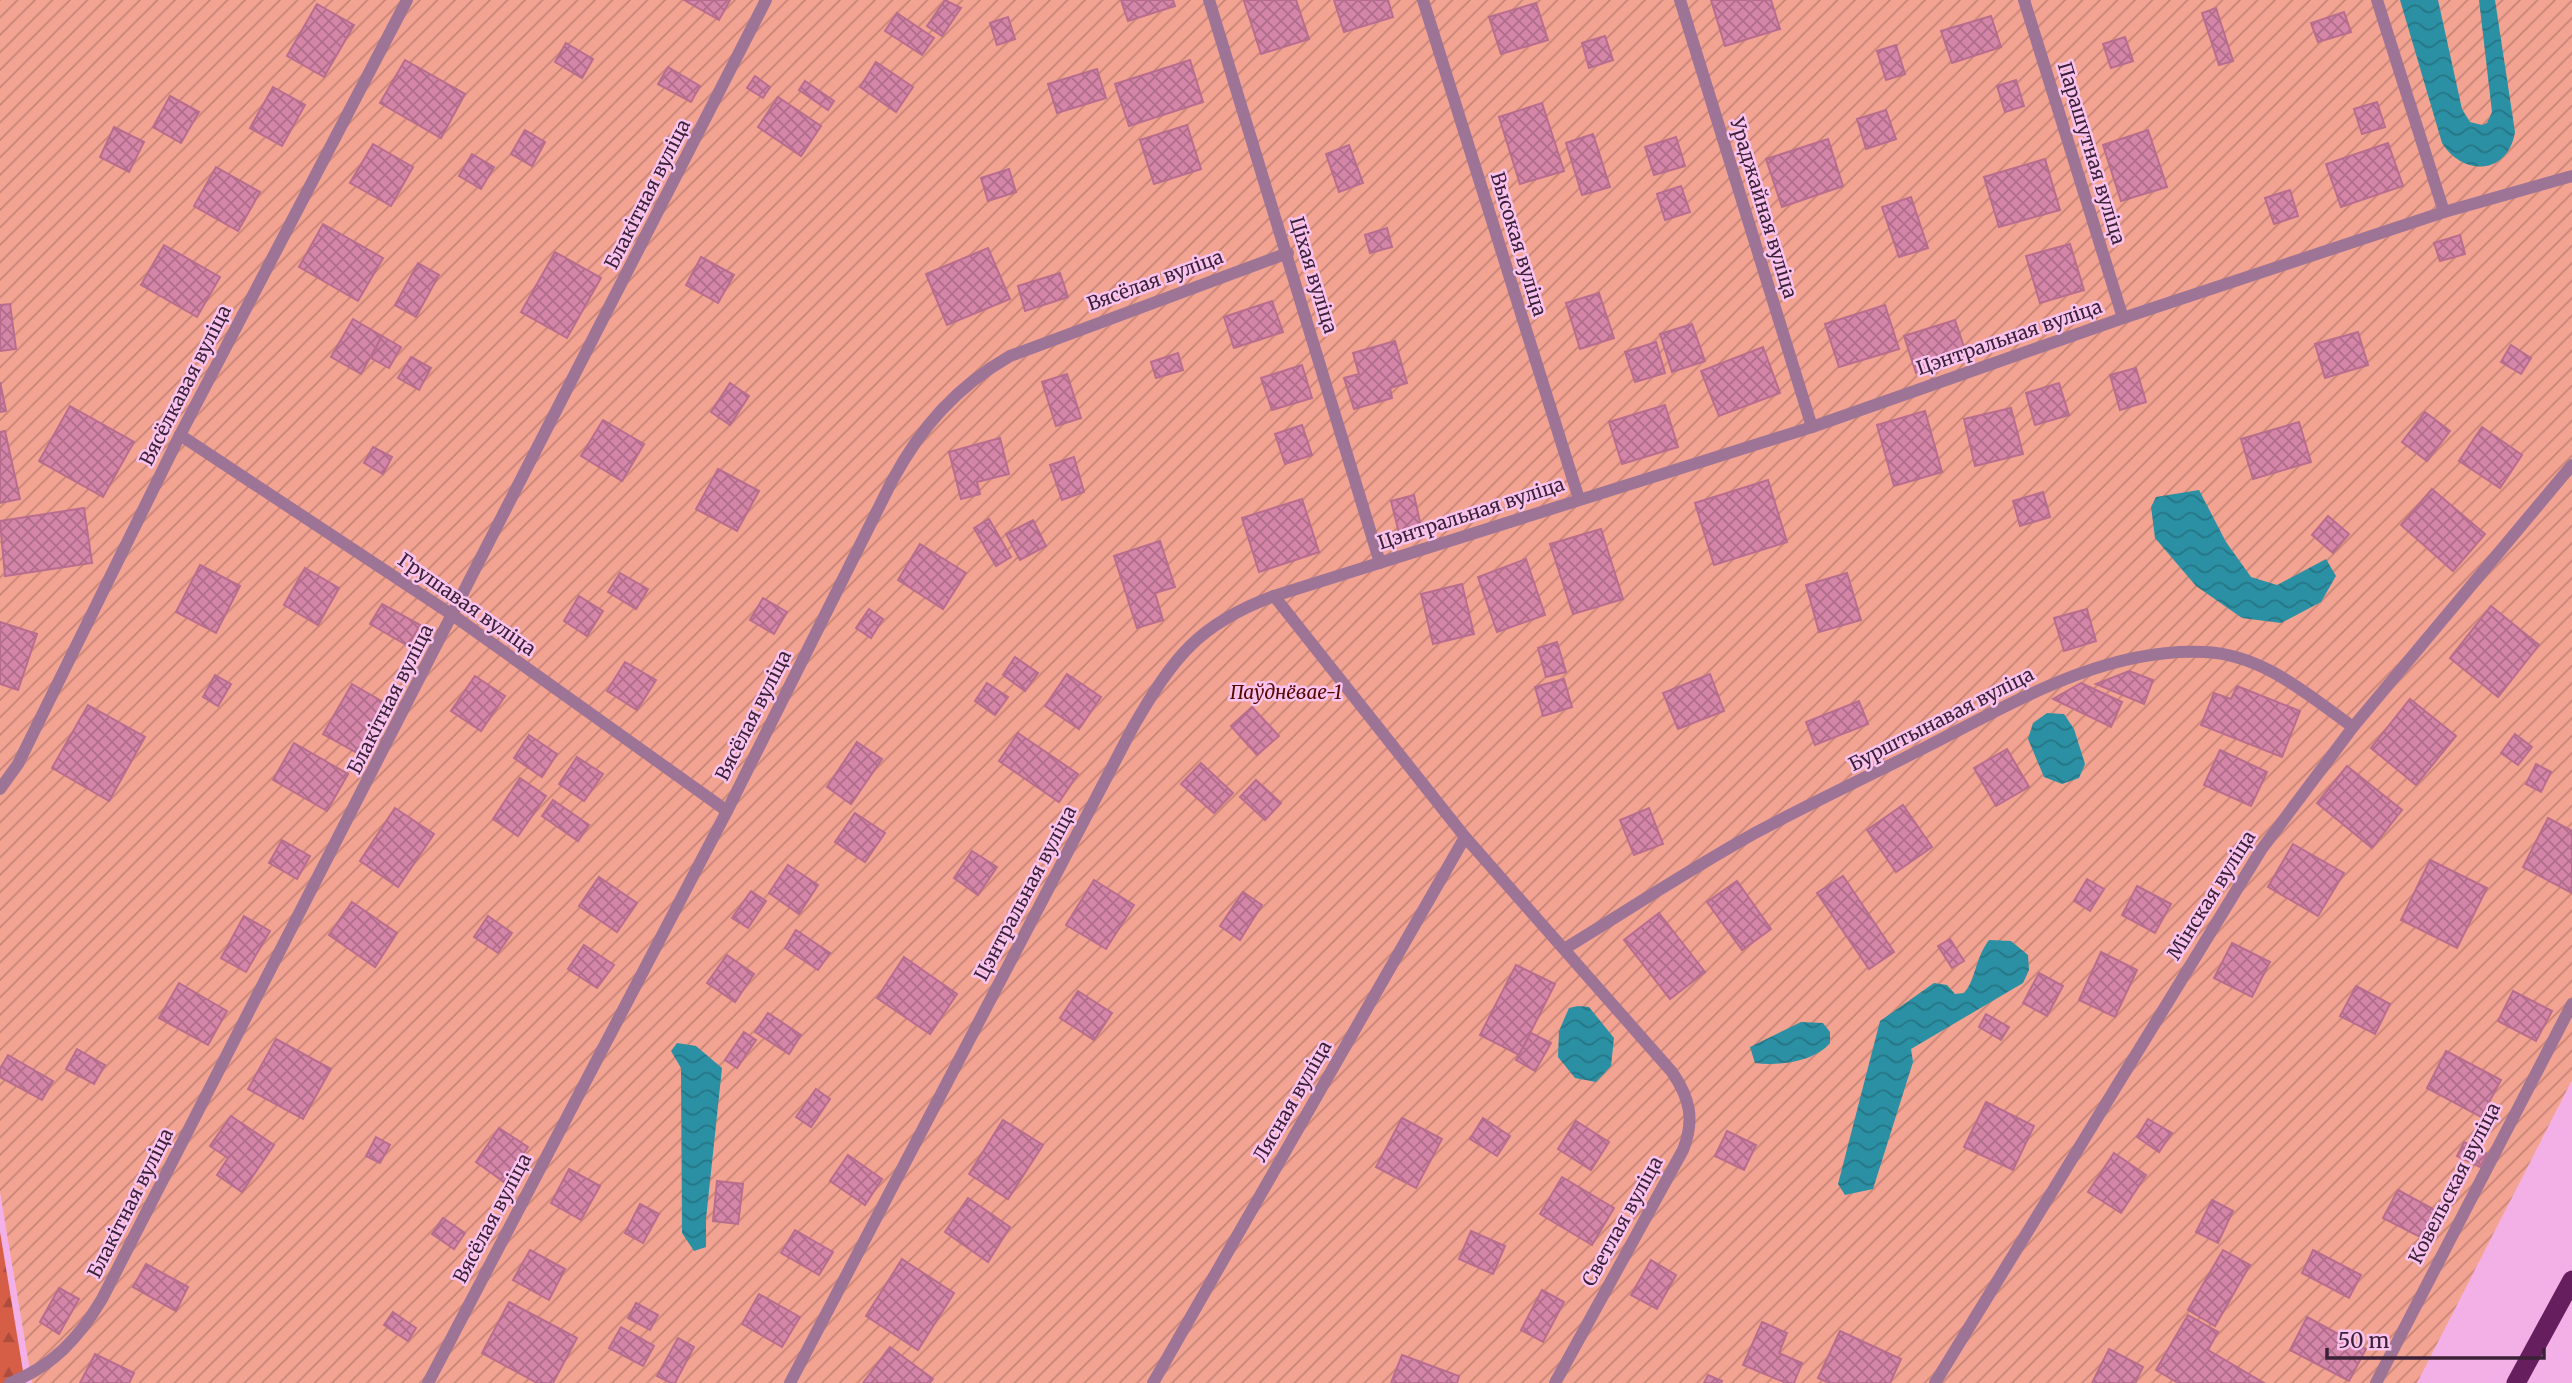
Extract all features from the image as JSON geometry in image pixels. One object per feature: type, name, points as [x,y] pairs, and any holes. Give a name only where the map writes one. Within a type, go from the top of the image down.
[{"type":"highway","points":[[2516,1383],[2572,1280]]},
{"type":"lane","name":"Вясёлкавая вуліца","points":[[0,789],[18,764],[180,435],[407,0]]},
{"type":"lane","name":"Блакітная вуліца","points":[[10,1383],[37,1372],[65,1351],[102,1299],[454,616],[766,0]]},
{"type":"lane","name":"Ціхая вуліца","points":[[1209,0],[1380,563]]},
{"type":"lane","name":"Высокая вуліца","points":[[1423,0],[1579,499]]},
{"type":"lane","name":"Ураджайная вуліца","points":[[1680,0],[1812,427]]},
{"type":"lane","name":"Парашутная вуліца","points":[[2024,0],[2123,318]]},
{"type":"lane","points":[[2377,0],[2444,212]]},
{"type":"lane","name":"Цэнтральная вуліца","points":[[790,1383],[1152,694],[1172,664],[1209,629],[1245,607],[1274,596],[1812,427],[2123,318],[2444,212],[2572,176]]},
{"type":"lane","name":"Вясёлая вуліца","points":[[428,1383],[727,811],[910,447],[956,393],[982,372],[1035,345],[1288,253]]},
{"type":"lane","name":"Грушавая вуліца","points":[[180,435],[454,616],[727,811]]},
{"type":"lane","name":"Мінская вуліца","points":[[1935,1383],[2261,850],[2353,727],[2572,465]]},
{"type":"lane","name":"Светлая вуліца","points":[[1274,596],[1465,837],[1672,1072],[1690,1108],[1689,1136],[1555,1383]]},
{"type":"lane","name":"Бурштынавая вуліца","points":[[1564,949],[1755,833],[2046,687],[2109,666],[2174,653],[2231,656],[2259,664],[2283,677],[2353,727]]},
{"type":"lane","name":"Лясная вуліца","points":[[1153,1383],[1465,837]]},
{"type":"lane","name":"Ковельская вуліца","points":[[2376,1383],[2572,1004]]},
{"type":"green space","name":"Паўднёвае-1","points":[[0,0],[2572,0],[2572,1080],[2417,1383],[32,1383],[0,1192]]},
{"type":"green space","points":[[0,1232],[25,1383],[0,1383]]},
{"type":"water","points":[[2400,0],[2438,0],[2462,109],[2470,122],[2482,125],[2487,123],[2492,112],[2479,0],[2495,0],[2515,132],[2504,157],[2484,166],[2472,166],[2461,162],[2442,143]]},
{"type":"water","points":[[2199,490],[2226,542],[2251,577],[2277,585],[2326,559],[2336,576],[2321,602],[2281,623],[2242,618],[2196,586],[2155,538],[2151,507],[2156,497]]},
{"type":"water","points":[[2047,713],[2064,714],[2074,729],[2085,764],[2079,778],[2062,784],[2044,777],[2028,739],[2033,723]]},
{"type":"water","points":[[1989,940],[2011,941],[2028,955],[2029,970],[2023,983],[1911,1049],[1913,1062],[1873,1189],[1845,1195],[1838,1184],[1880,1021],[1934,983],[1947,985],[1955,994],[1964,993]]},
{"type":"water","points":[[1589,1007],[1614,1038],[1611,1066],[1596,1082],[1575,1078],[1558,1057],[1559,1031],[1569,1008]]},
{"type":"water","points":[[1801,1022],[1823,1023],[1830,1032],[1830,1043],[1815,1055],[1796,1061],[1755,1063],[1750,1047]]},
{"type":"water","points":[[677,1043],[696,1046],[722,1068],[706,1219],[706,1247],[694,1251],[682,1233],[681,1068],[671,1051]]},
{"type":"building","points":[[684,0],[730,0],[719,20]]},
{"type":"building","points":[[945,0],[961,8],[942,36],[927,26]]},
{"type":"building","points":[[1121,0],[1173,0],[1175,6],[1128,21]]},
{"type":"building","points":[[1296,0],[1309,39],[1261,54],[1244,1]]},
{"type":"building","points":[[1334,0],[1388,0],[1393,17],[1344,32]]},
{"type":"building","points":[[1711,0],[1771,0],[1780,29],[1725,46]]},
{"type":"building","points":[[1536,3],[1548,40],[1501,54],[1489,17]]},
{"type":"building","points":[[317,4],[354,25],[324,77],[287,56]]},
{"type":"building","points":[[2216,8],[2233,61],[2219,65],[2202,13]]},
{"type":"building","points":[[2344,12],[2351,32],[2318,42],[2311,23]]},
{"type":"building","points":[[897,13],[934,38],[922,55],[885,31]]},
{"type":"building","points":[[1991,16],[2001,47],[1952,63],[1941,31]]},
{"type":"building","points":[[1008,17],[1015,39],[997,45],[990,23]]},
{"type":"building","points":[[1605,36],[1613,60],[1589,68],[1582,43]]},
{"type":"building","points":[[2125,37],[2133,61],[2111,68],[2103,44]]},
{"type":"building","points":[[566,43],[593,59],[582,78],[555,62]]},
{"type":"building","points":[[1896,45],[1905,74],[1886,80],[1877,51]]},
{"type":"building","points":[[405,60],[465,94],[441,138],[380,103]]},
{"type":"building","points":[[1190,60],[1203,102],[1129,126],[1115,84]]},
{"type":"building","points":[[876,62],[913,87],[896,112],[860,87]]},
{"type":"building","points":[[668,67],[700,86],[691,102],[658,84]]},
{"type":"building","points":[[1097,69],[1106,98],[1057,113],[1048,84]]},
{"type":"building","points":[[755,76],[770,87],[763,98],[747,88]]},
{"type":"building","points":[[2016,80],[2024,106],[2005,112],[1997,86]]},
{"type":"building","points":[[805,81],[834,101],[828,110],[799,90]]},
{"type":"building","points":[[273,87],[305,105],[282,146],[250,128]]},
{"type":"building","points":[[170,96],[199,112],[181,143],[153,127]]},
{"type":"building","points":[[778,97],[821,126],[801,156],[758,127]]},
{"type":"building","points":[[2377,102],[2385,127],[2362,134],[2354,109]]},
{"type":"building","points":[[1542,103],[1564,171],[1520,184],[1499,117]]},
{"type":"building","points":[[1886,110],[1896,139],[1866,149],[1857,119]]},
{"type":"building","points":[[1187,125],[1201,169],[1154,184],[1140,140]]},
{"type":"building","points":[[114,127],[144,142],[129,172],[100,157]]},
{"type":"building","points":[[525,130],[545,142],[532,166],[511,154]]},
{"type":"building","points":[[2148,130],[2167,187],[2121,201],[2103,145]]},
{"type":"building","points":[[1593,134],[1610,187],[1582,195],[1566,143]]},
{"type":"building","points":[[1676,137],[1685,166],[1654,175],[1645,147]]},
{"type":"building","points":[[1828,139],[1843,186],[1782,207],[1766,159]]},
{"type":"building","points":[[2388,143],[2403,186],[2341,207],[2326,164]]},
{"type":"building","points":[[373,144],[413,167],[391,206],[350,183]]},
{"type":"building","points":[[1349,145],[1363,183],[1339,192],[1326,154]]},
{"type":"building","points":[[472,154],[494,167],[481,189],[459,176]]},
{"type":"building","points":[[2045,159],[2060,210],[1999,227],[1984,177]]},
{"type":"building","points":[[216,167],[260,192],[238,231],[194,206]]},
{"type":"building","points":[[1009,169],[1016,192],[988,201],[981,178]]},
{"type":"building","points":[[1681,186],[1690,212],[1665,220],[1657,194]]},
{"type":"building","points":[[2290,190],[2298,216],[2274,224],[2265,198]]},
{"type":"building","points":[[1911,197],[1928,248],[1899,257],[1882,207]]},
{"type":"building","points":[[323,224],[383,258],[358,301],[299,267]]},
{"type":"building","points":[[1387,228],[1392,247],[1370,253],[1365,235]]},
{"type":"building","points":[[2460,235],[2465,254],[2440,261],[2434,243]]},
{"type":"building","points":[[2070,244],[2084,290],[2040,303],[2026,256]]},
{"type":"building","points":[[164,245],[220,277],[197,317],[141,285]]},
{"type":"building","points":[[988,248],[1010,299],[947,325],[926,274]]},
{"type":"building","points":[[555,252],[601,278],[567,338],[521,312]]},
{"type":"building","points":[[701,257],[734,275],[718,303],[686,285]]},
{"type":"building","points":[[418,263],[439,275],[416,317],[395,305]]},
{"type":"building","points":[[1060,273],[1068,297],[1025,311],[1018,286]]},
{"type":"building","points":[[1599,293],[1614,338],[1580,349],[1566,303]]},
{"type":"building","points":[[1272,301],[1283,332],[1234,348],[1224,317]]},
{"type":"building","points":[[10,304],[16,349],[0,351],[0,305]]},
{"type":"building","points":[[1885,305],[1899,349],[1839,367],[1825,324]]},
{"type":"building","points":[[353,319],[382,336],[361,374],[331,357]]},
{"type":"building","points":[[1955,320],[1967,356],[1916,373],[1904,336]]},
{"type":"building","points":[[1692,324],[1705,361],[1672,372],[1660,334]]},
{"type":"building","points":[[2358,332],[2368,365],[2325,378],[2315,344]]},
{"type":"building","points":[[382,336],[401,347],[389,368],[371,358]]},
{"type":"building","points":[[1395,341],[1407,383],[1390,388],[1392,398],[1354,409],[1344,378],[1359,374],[1353,353]]},
{"type":"building","points":[[1656,342],[1665,373],[1635,382],[1625,352]]},
{"type":"building","points":[[2511,345],[2531,358],[2521,374],[2501,362]]},
{"type":"building","points":[[1763,347],[1780,393],[1719,416],[1701,371]]},
{"type":"building","points":[[1178,353],[1183,370],[1156,378],[1151,362]]},
{"type":"building","points":[[411,357],[431,368],[419,390],[398,378]]},
{"type":"building","points":[[1302,365],[1312,398],[1272,410],[1261,378]]},
{"type":"building","points":[[2136,368],[2146,402],[2120,410],[2110,375]]},
{"type":"building","points":[[1067,374],[1081,418],[1056,426],[1042,382]]},
{"type":"building","points":[[0,382],[6,411],[0,412]]},
{"type":"building","points":[[730,383],[749,396],[730,425],[711,412]]},
{"type":"building","points":[[2059,383],[2069,415],[2035,425],[2026,393]]},
{"type":"building","points":[[1665,405],[1678,447],[1622,464],[1609,422]]},
{"type":"building","points":[[70,406],[134,442],[103,497],[39,461]]},
{"type":"building","points":[[2011,408],[2023,454],[1975,466],[1964,419]]},
{"type":"building","points":[[1925,411],[1942,472],[1894,486],[1877,425]]},
{"type":"building","points":[[2425,412],[2450,431],[2427,461],[2402,442]]},
{"type":"building","points":[[603,420],[644,444],[622,481],[581,456]]},
{"type":"building","points":[[2299,422],[2311,462],[2253,479],[2241,439]]},
{"type":"building","points":[[1302,425],[1312,455],[1285,464],[1275,434]]},
{"type":"building","points":[[2482,427],[2522,455],[2500,488],[2459,461]]},
{"type":"building","points":[[5,431],[20,499],[0,503],[0,432]]},
{"type":"building","points":[[1000,438],[1009,474],[977,482],[980,494],[961,499],[949,452]]},
{"type":"building","points":[[373,447],[392,457],[383,474],[364,463]]},
{"type":"building","points":[[1074,457],[1084,492],[1062,500],[1050,465]]},
{"type":"building","points":[[718,469],[759,491],[737,531],[696,509]]},
{"type":"building","points":[[1768,480],[1787,542],[1714,565],[1695,503]]},
{"type":"building","points":[[2432,489],[2485,534],[2453,571],[2401,525]]},
{"type":"building","points":[[2043,492],[2050,517],[2020,526],[2013,501]]},
{"type":"building","points":[[1414,495],[1422,531],[1400,537],[1391,501]]},
{"type":"building","points":[[1302,499],[1319,552],[1259,572],[1242,518]]},
{"type":"building","points":[[84,508],[92,563],[5,576],[0,521]]},
{"type":"building","points":[[2328,516],[2349,534],[2333,553],[2312,535]]},
{"type":"building","points":[[989,519],[1011,557],[996,566],[974,528]]},
{"type":"building","points":[[1033,520],[1046,546],[1020,560],[1006,534]]},
{"type":"building","points":[[1601,529],[1623,599],[1573,614],[1550,544]]},
{"type":"building","points":[[1160,541],[1175,587],[1155,593],[1163,620],[1137,628],[1114,556]]},
{"type":"building","points":[[920,544],[966,573],[943,609],[898,580]]},
{"type":"building","points":[[1526,559],[1545,615],[1497,632],[1478,577]]},
{"type":"building","points":[[200,565],[240,586],[216,633],[176,612]]},
{"type":"building","points":[[305,568],[339,588],[318,625],[284,605]]},
{"type":"building","points":[[620,573],[648,589],[636,609],[608,592]]},
{"type":"building","points":[[1847,573],[1861,620],[1819,632],[1806,585]]},
{"type":"building","points":[[1462,584],[1474,634],[1433,644],[1421,594]]},
{"type":"building","points":[[579,596],[603,611],[587,636],[564,621]]},
{"type":"building","points":[[763,598],[787,612],[774,634],[750,620]]},
{"type":"building","points":[[382,604],[420,625],[408,646],[370,624]]},
{"type":"building","points":[[2491,606],[2539,645],[2498,697],[2450,658]]},
{"type":"building","points":[[869,609],[883,619],[871,638],[856,628]]},
{"type":"building","points":[[2087,609],[2096,641],[2064,651],[2054,618]]},
{"type":"building","points":[[0,622],[37,634],[18,690],[0,684]]},
{"type":"building","points":[[1557,642],[1566,672],[1546,677],[1538,648]]},
{"type":"building","points":[[1015,657],[1038,673],[1025,691],[1003,675]]},
{"type":"building","points":[[625,662],[656,680],[637,710],[607,691]]},
{"type":"building","points":[[2129,671],[2153,680],[2144,704],[2096,684]]},
{"type":"building","points":[[1067,674],[1101,697],[1079,729],[1045,706]]},
{"type":"building","points":[[1710,674],[1724,711],[1678,729],[1663,693]]},
{"type":"building","points":[[215,675],[231,684],[218,706],[203,697]]},
{"type":"building","points":[[475,676],[505,696],[481,731],[451,711]]},
{"type":"building","points":[[1564,679],[1572,707],[1543,716],[1535,687]]},
{"type":"building","points":[[987,683],[1008,697],[995,715],[975,701]]},
{"type":"building","points":[[2081,683],[2122,702],[2111,727],[2053,699]]},
{"type":"building","points":[[352,684],[385,703],[357,753],[323,734]]},
{"type":"building","points":[[2237,686],[2300,711],[2282,757],[2201,725],[2214,693],[2231,699]]},
{"type":"building","points":[[2410,699],[2456,736],[2416,785],[2371,748]]},
{"type":"building","points":[[1859,701],[1868,724],[1815,745],[1806,722]]},
{"type":"building","points":[[88,705],[145,737],[109,801],[52,768]]},
{"type":"building","points":[[1252,707],[1279,736],[1257,755],[1231,726]]},
{"type":"building","points":[[1018,733],[1078,774],[1059,802],[999,761]]},
{"type":"building","points":[[2515,734],[2532,747],[2518,765],[2501,753]]},
{"type":"building","points":[[529,735],[557,754],[542,777],[514,758]]},
{"type":"building","points":[[857,742],[882,759],[851,804],[827,787]]},
{"type":"building","points":[[294,743],[348,774],[327,811],[273,780]]},
{"type":"building","points":[[2007,749],[2029,787],[1996,806],[1974,768]]},
{"type":"building","points":[[2220,750],[2267,772],[2251,806],[2204,785]]},
{"type":"building","points":[[577,757],[603,774],[584,801],[559,784]]},
{"type":"building","points":[[1201,763],[1233,793],[1214,813],[1181,784]]},
{"type":"building","points":[[2536,764],[2551,772],[2541,792],[2526,784]]},
{"type":"building","points":[[2347,766],[2402,810],[2372,848],[2317,803]]},
{"type":"building","points":[[520,778],[546,796],[518,836],[493,819]]},
{"type":"building","points":[[1256,780],[1281,803],[1265,820],[1240,797]]},
{"type":"building","points":[[553,800],[589,825],[578,841],[542,816]]},
{"type":"building","points":[[1903,805],[1932,847],[1896,872],[1867,830]]},
{"type":"building","points":[[395,808],[434,834],[398,887],[360,861]]},
{"type":"building","points":[[1649,808],[1663,844],[1634,855],[1620,820]]},
{"type":"building","points":[[855,813],[885,833],[865,862],[835,842]]},
{"type":"building","points":[[2548,818],[2572,831],[2572,893],[2523,867]]},
{"type":"building","points":[[282,840],[310,856],[297,879],[269,863]]},
{"type":"building","points":[[2293,844],[2344,873],[2318,916],[2268,887]]},
{"type":"building","points":[[972,851],[997,867],[978,895],[954,878]]},
{"type":"building","points":[[2430,860],[2487,888],[2457,948],[2401,920]]},
{"type":"building","points":[[788,865],[818,885],[799,914],[769,893]]},
{"type":"building","points":[[1843,876],[1894,952],[1869,969],[1817,893]]},
{"type":"building","points":[[599,877],[637,903],[617,932],[579,906]]},
{"type":"building","points":[[2087,879],[2104,889],[2090,911],[2074,901]]},
{"type":"building","points":[[1094,880],[1134,905],[1106,949],[1066,925]]},
{"type":"building","points":[[1737,881],[1771,929],[1742,950],[1707,902]]},
{"type":"building","points":[[2137,886],[2171,904],[2155,933],[2122,915]]},
{"type":"building","points":[[751,891],[766,901],[748,928],[732,918]]},
{"type":"building","points":[[1243,892],[1262,905],[1240,940],[1220,926]]},
{"type":"building","points":[[352,902],[397,933],[375,967],[329,935]]},
{"type":"building","points":[[1659,913],[1705,972],[1670,999],[1624,940]]},
{"type":"building","points":[[244,916],[270,931],[246,972],[221,958]]},
{"type":"building","points":[[488,916],[512,933],[498,953],[474,937]]},
{"type":"building","points":[[796,930],[830,953],[818,970],[785,948]]},
{"type":"building","points":[[1950,939],[1964,961],[1952,968],[1938,946]]},
{"type":"building","points":[[2232,943],[2270,962],[2252,997],[2214,978]]},
{"type":"building","points":[[584,945],[614,965],[597,988],[568,969]]},
{"type":"building","points":[[2101,952],[2137,970],[2115,1017],[2079,1000]]},
{"type":"building","points":[[727,955],[754,974],[735,1002],[707,983]]},
{"type":"building","points":[[904,957],[957,994],[930,1034],[877,998]]},
{"type":"building","points":[[1516,965],[1555,984],[1519,1055],[1480,1035]]},
{"type":"building","points":[[2039,973],[2063,986],[2047,1016],[2023,1003]]},
{"type":"building","points":[[179,983],[227,1011],[208,1045],[159,1018]]},
{"type":"building","points":[[2356,986],[2390,1004],[2375,1034],[2340,1016]]},
{"type":"building","points":[[1078,991],[1112,1013],[1094,1040],[1060,1018]]},
{"type":"building","points":[[2513,991],[2552,1011],[2536,1041],[2498,1021]]},
{"type":"building","points":[[768,1013],[801,1035],[789,1054],[755,1032]]},
{"type":"building","points":[[1986,1014],[2009,1027],[2001,1040],[1979,1027]]},
{"type":"building","points":[[744,1032],[756,1040],[737,1068],[725,1060]]},
{"type":"building","points":[[1531,1033],[1551,1043],[1535,1071],[1516,1060]]},
{"type":"building","points":[[276,1039],[331,1069],[303,1119],[248,1089]]},
{"type":"building","points":[[77,1049],[105,1065],[94,1084],[66,1069]]},
{"type":"building","points":[[2446,1051],[2501,1080],[2481,1117],[2427,1088]]},
{"type":"building","points":[[8,1055],[53,1081],[42,1100],[0,1077],[0,1069]]},
{"type":"building","points":[[816,1089],[830,1099],[811,1127],[796,1117]]},
{"type":"building","points":[[1986,1102],[2034,1126],[2013,1170],[1964,1147]]},
{"type":"building","points":[[231,1116],[274,1145],[242,1192],[217,1175],[228,1158],[210,1146]]},
{"type":"building","points":[[1402,1118],[1442,1139],[1416,1188],[1376,1167]]},
{"type":"building","points":[[1483,1118],[1510,1136],[1497,1156],[1470,1139]]},
{"type":"building","points":[[2148,1119],[2172,1133],[2159,1152],[2137,1137]]},
{"type":"building","points":[[1003,1120],[1043,1145],[1008,1199],[969,1174]]},
{"type":"building","points":[[1576,1121],[1609,1142],[1591,1170],[1558,1149]]},
{"type":"building","points":[[499,1128],[528,1147],[504,1182],[476,1162]]},
{"type":"building","points":[[1727,1131],[1756,1145],[1744,1170],[1715,1156]]},
{"type":"building","points":[[376,1137],[390,1145],[380,1163],[366,1156]]},
{"type":"building","points":[[2464,1142],[2487,1154],[2480,1167],[2457,1156]]},
{"type":"building","points":[[2114,1153],[2146,1175],[2121,1213],[2088,1192]]},
{"type":"building","points":[[848,1155],[882,1179],[865,1205],[830,1181]]},
{"type":"building","points":[[569,1169],[600,1186],[581,1220],[551,1203]]},
{"type":"building","points":[[1562,1177],[1614,1208],[1592,1245],[1540,1214]]},
{"type":"building","points":[[717,1181],[743,1184],[738,1224],[713,1221]]},
{"type":"building","points":[[2398,1190],[2442,1214],[2428,1241],[2383,1218]]},
{"type":"building","points":[[968,1198],[1010,1227],[988,1262],[945,1232]]},
{"type":"building","points":[[2212,1200],[2233,1211],[2218,1243],[2196,1232]]},
{"type":"building","points":[[640,1204],[659,1214],[643,1243],[625,1233]]},
{"type":"building","points":[[443,1218],[465,1233],[454,1249],[432,1234]]},
{"type":"building","points":[[795,1230],[833,1252],[819,1275],[781,1253]]},
{"type":"building","points":[[1471,1231],[1505,1246],[1493,1274],[1459,1259]]},
{"type":"building","points":[[530,1250],[565,1269],[549,1300],[513,1280]]},
{"type":"building","points":[[2223,1250],[2250,1265],[2215,1326],[2188,1310]]},
{"type":"building","points":[[2313,1250],[2361,1275],[2349,1298],[2302,1273]]},
{"type":"building","points":[[902,1259],[954,1293],[918,1350],[866,1316]]},
{"type":"building","points":[[1651,1260],[1676,1275],[1657,1309],[1631,1295]]},
{"type":"building","points":[[146,1264],[188,1287],[176,1311],[133,1287]]},
{"type":"building","points":[[59,1288],[79,1299],[59,1334],[40,1322]]},
{"type":"building","points":[[1542,1290],[1564,1302],[1543,1342],[1521,1330]]},
{"type":"building","points":[[759,1294],[800,1317],[782,1347],[742,1324]]},
{"type":"building","points":[[509,1302],[577,1338],[553,1383],[537,1383],[482,1353]]},
{"type":"building","points":[[636,1303],[658,1315],[650,1330],[628,1318]]},
{"type":"building","points":[[393,1312],[416,1328],[408,1341],[384,1325]]},
{"type":"building","points":[[2188,1315],[2218,1332],[2208,1350],[2264,1383],[2178,1383],[2156,1370]]},
{"type":"building","points":[[2307,1317],[2366,1349],[2349,1381],[2290,1350]]},
{"type":"building","points":[[1762,1322],[1787,1333],[1779,1353],[1802,1363],[1794,1383],[1786,1383],[1743,1365]]},
{"type":"building","points":[[621,1327],[654,1346],[643,1366],[609,1348]]},
{"type":"building","points":[[1840,1331],[1901,1359],[1890,1383],[1829,1383],[1818,1378]]},
{"type":"building","points":[[678,1338],[694,1347],[675,1383],[671,1383],[657,1376]]},
{"type":"building","points":[[890,1347],[933,1379],[930,1383],[863,1383]]},
{"type":"building","points":[[2109,1349],[2143,1367],[2135,1383],[2092,1383]]},
{"type":"building","points":[[95,1354],[134,1373],[129,1383],[80,1383]]},
{"type":"building","points":[[1402,1355],[1459,1376],[1457,1383],[1391,1383]]},
{"type":"building","points":[[1708,1375],[1722,1381],[1721,1383],[1704,1383]]}]
